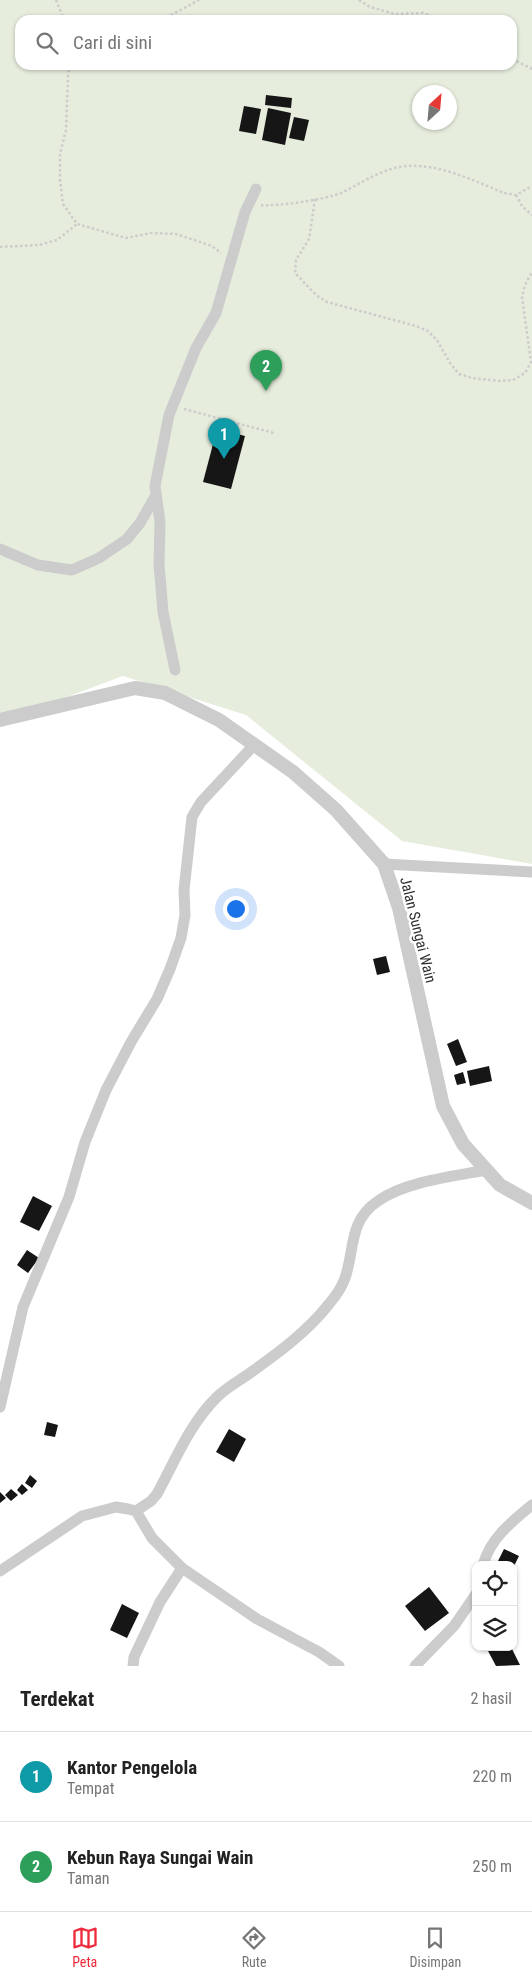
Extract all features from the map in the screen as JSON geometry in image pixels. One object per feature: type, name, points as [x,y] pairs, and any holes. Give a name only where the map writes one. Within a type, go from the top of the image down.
[{"type":"street","points":[[175,670],[163,612],[159,564],[160,522],[154,486],[169,415],[196,348],[216,313],[245,212],[256,189]]},
{"type":"street","points":[[0,549],[38,565],[72,570],[99,558],[127,539],[140,523],[156,495]]},
{"type":"street","name":"Jalan Sungai Wain","points":[[0,720],[135,688],[165,693],[219,720],[293,772],[336,810],[384,864],[399,908],[444,1106],[463,1144],[486,1170],[500,1185],[532,1203]]},
{"type":"street","points":[[0,1407],[23,1307],[68,1197],[85,1142],[106,1090],[131,1042],[157,999],[181,938],[185,915],[184,890],[192,817],[200,802],[254,745]]},
{"type":"street","points":[[384,864],[532,872]]},
{"type":"street","points":[[0,1571],[82,1516],[116,1507],[136,1511],[151,1501],[157,1494],[182,1445],[216,1397],[281,1351],[313,1324],[330,1303],[345,1279],[353,1236],[367,1209],[393,1192],[433,1180],[486,1170]]},
{"type":"street","points":[[484,1561],[490,1546],[502,1531],[532,1505]]},
{"type":"street","points":[[136,1511],[152,1538],[182,1568],[258,1619],[319,1652],[339,1666]]},
{"type":"street","points":[[133,1666],[134,1657],[160,1602],[182,1568]]},
{"type":"street","points":[[415,1666],[454,1626],[472,1600]]},
{"type":"path","points":[[56,0],[62,15]]},
{"type":"path","points":[[171,15],[199,0]]},
{"type":"path","points":[[359,0],[394,14],[423,13],[428,15]]},
{"type":"path","points":[[517,62],[532,69]]},
{"type":"path","points":[[69,70],[66,130],[60,154],[60,180],[63,204],[77,224],[126,238],[151,232],[176,234],[212,246],[231,260]]},
{"type":"path","points":[[250,201],[275,206],[338,194],[384,172],[407,166],[432,167],[504,193],[516,195],[532,186]]},
{"type":"path","points":[[516,195],[522,206],[532,215]]},
{"type":"path","points":[[315,199],[309,239],[296,260],[295,273],[316,295],[327,302],[416,326],[428,332],[437,340],[450,363],[459,374],[500,382],[513,380],[525,373],[531,362],[522,297],[525,285],[532,272]]},
{"type":"path","points":[[0,247],[39,245],[56,240],[77,224]]},
{"type":"path","points":[[173,406],[274,433]]},
{"type":"green space","points":[[0,0],[532,0],[532,864],[402,841],[246,715],[123,676],[0,722]]},
{"type":"building","points":[[266,95],[292,98],[291,108],[265,105]]},
{"type":"building","points":[[244,106],[261,109],[256,134],[239,131]]},
{"type":"building","points":[[268,108],[291,113],[285,145],[262,140]]},
{"type":"building","points":[[294,117],[309,120],[304,141],[289,138]]},
{"type":"building","points":[[217,429],[245,436],[231,489],[203,482]]},
{"type":"building","points":[[386,956],[390,972],[377,975],[373,959]]},
{"type":"building","points":[[458,1039],[467,1062],[456,1066],[447,1044]]},
{"type":"building","points":[[489,1066],[492,1081],[470,1086],[467,1071]]},
{"type":"building","points":[[463,1072],[466,1083],[457,1085],[454,1075]]},
{"type":"building","points":[[33,1196],[52,1206],[39,1231],[20,1222]]},
{"type":"building","points":[[27,1250],[39,1258],[28,1273],[17,1265]]},
{"type":"building","points":[[47,1422],[58,1425],[55,1437],[44,1435]]},
{"type":"building","points":[[229,1429],[246,1439],[234,1462],[216,1452]]},
{"type":"building","points":[[30,1475],[37,1481],[32,1488],[25,1483]]},
{"type":"building","points":[[22,1484],[28,1490],[22,1495],[17,1490]]},
{"type":"building","points":[[11,1489],[18,1495],[11,1501],[5,1495]]},
{"type":"building","points":[[0,1492],[6,1498],[0,1503]]},
{"type":"building","points":[[504,1549],[519,1556],[516,1561],[498,1561]]},
{"type":"building","points":[[429,1587],[449,1613],[425,1631],[405,1606]]},
{"type":"building","points":[[122,1604],[139,1613],[127,1638],[110,1630]]},
{"type":"building","points":[[488,1651],[513,1651],[520,1665],[496,1666]]},
{"type":"place","name":"Kebun Raya Sungai Wain","points":[[266,391]]},
{"type":"place","name":"Kantor Pengelola","points":[[224,459]]}]
